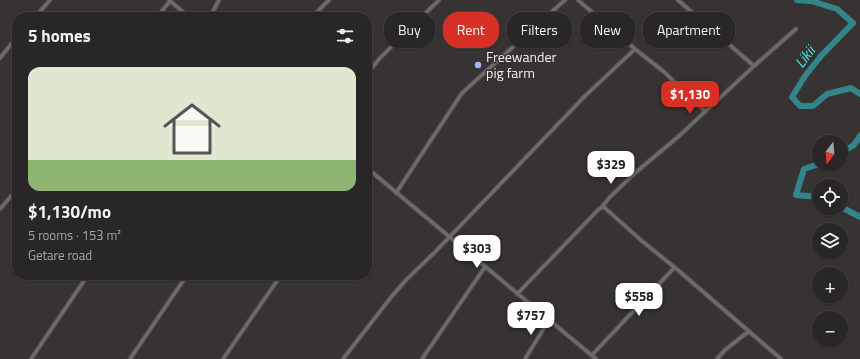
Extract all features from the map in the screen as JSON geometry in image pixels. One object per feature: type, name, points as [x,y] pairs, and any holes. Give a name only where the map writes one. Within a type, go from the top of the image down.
[{"type":"street","points":[[39,12],[50,0]]},
{"type":"street","points":[[161,12],[170,0],[183,12]]},
{"type":"street","points":[[213,12],[219,0]]},
{"type":"street","points":[[317,12],[329,0]]},
{"type":"street","points":[[372,68],[380,58],[439,0]]},
{"type":"street","points":[[396,193],[462,93],[565,0]]},
{"type":"street","points":[[578,0],[663,71],[705,111]]},
{"type":"street","points":[[678,0],[754,66]]},
{"type":"street","points":[[517,294],[635,173],[684,131],[796,29]]},
{"type":"street","points":[[0,58],[12,43]]},
{"type":"street","points":[[343,359],[392,296],[448,236],[585,96],[635,49]]},
{"type":"street","points":[[372,172],[596,359]]},
{"type":"street","points":[[0,209],[12,195]]},
{"type":"street","points":[[602,207],[782,359]]},
{"type":"street","points":[[422,359],[485,267]]},
{"type":"street","points":[[592,355],[674,268]]},
{"type":"street","points":[[32,359],[85,280]]},
{"type":"street","points":[[130,359],[184,280]]},
{"type":"street","points":[[223,359],[278,280]]},
{"type":"street","points":[[525,359],[548,320]]},
{"type":"street","points":[[717,359],[725,350],[749,331]]},
{"type":"waterway","name":"Likii","points":[[797,0],[811,1],[837,9],[853,23],[821,56],[805,76],[792,97],[800,106],[813,106],[827,94],[851,88],[860,94]]},
{"type":"waterway","name":"Likii","points":[[848,149],[854,145],[860,136]]},
{"type":"waterway","name":"Likii","points":[[812,166],[804,169],[796,195],[812,196]]},
{"type":"waterway","name":"Likii","points":[[848,211],[860,217]]},
{"type":"place","name":"Freewander pig farm","points":[[478,65]]}]
